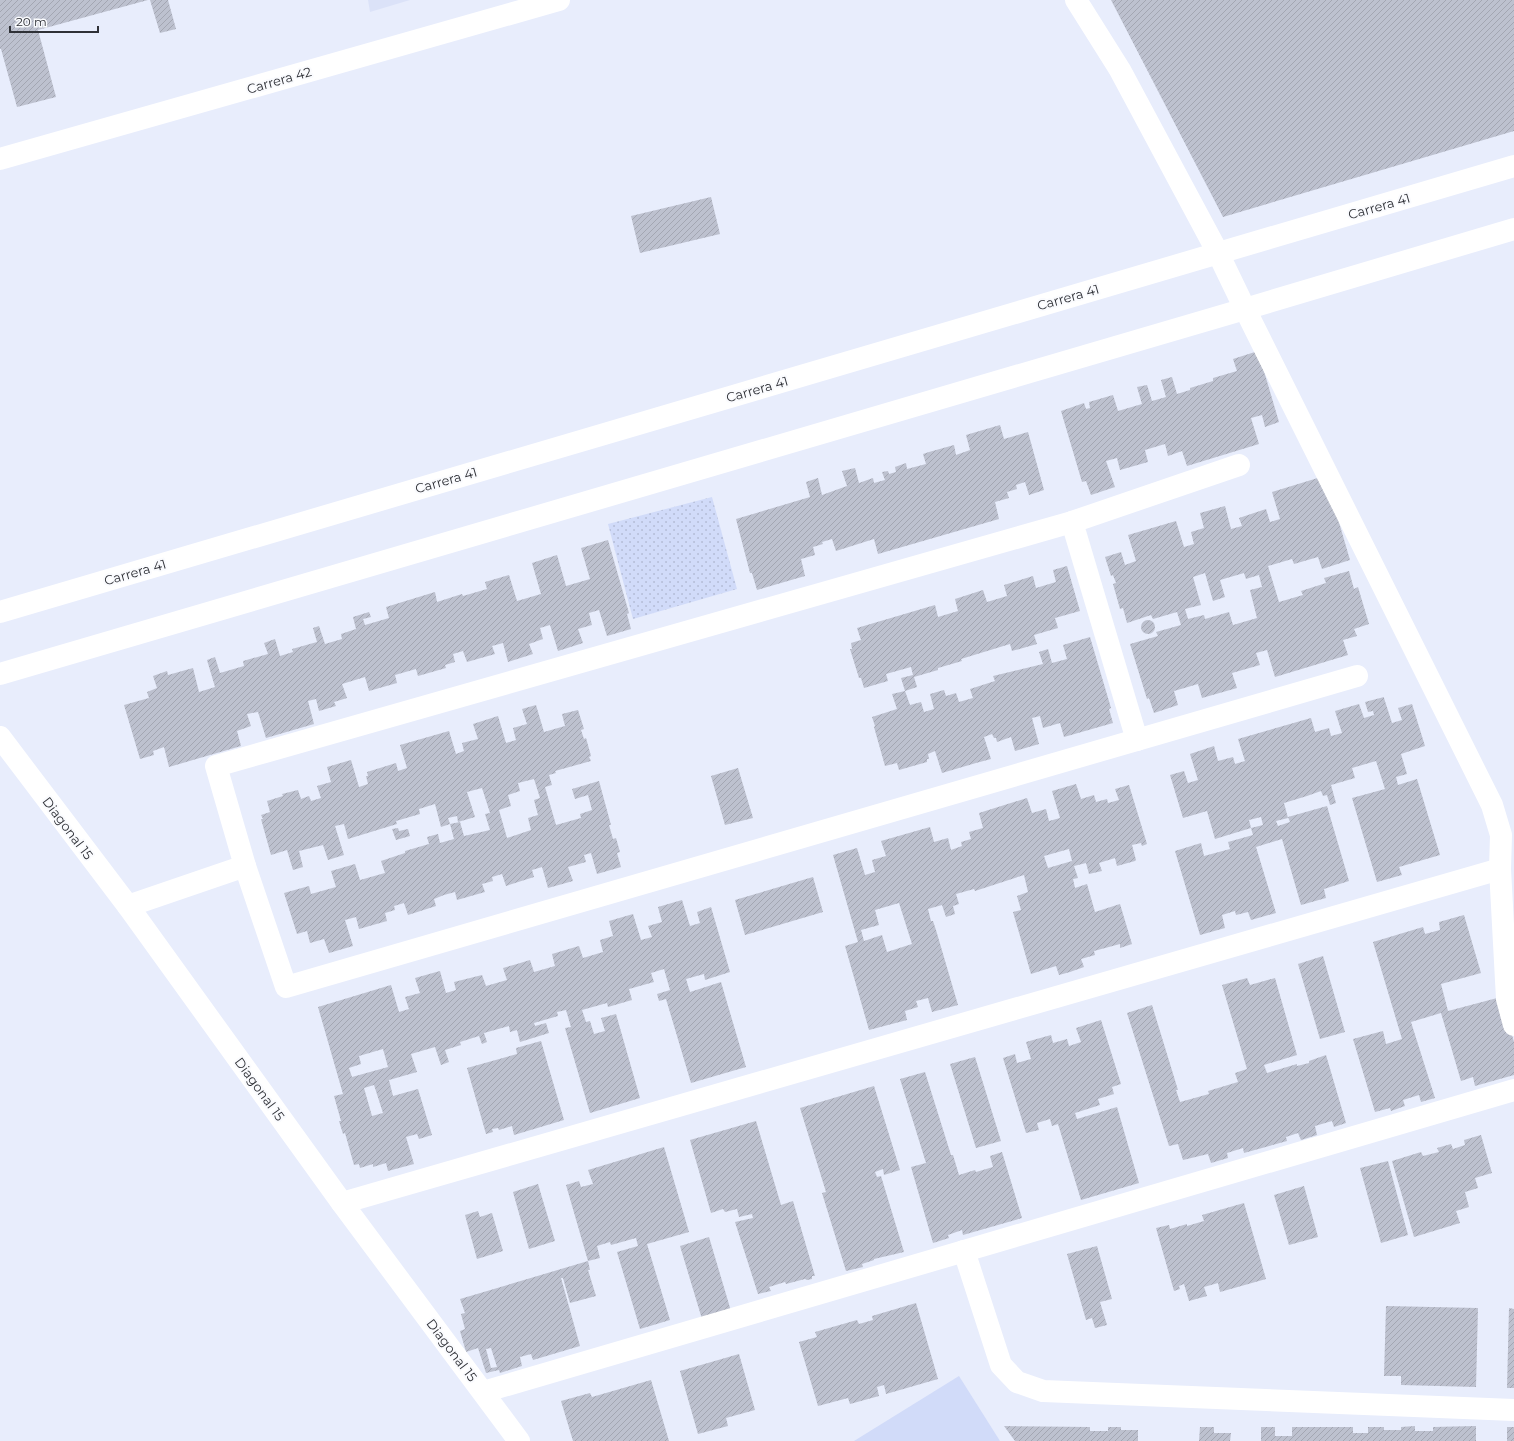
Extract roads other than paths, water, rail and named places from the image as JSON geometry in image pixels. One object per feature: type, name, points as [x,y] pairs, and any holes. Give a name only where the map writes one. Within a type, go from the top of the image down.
[{"type":"street","name":"Carrera 42","points":[[0,160],[559,0]]},
{"type":"street","points":[[1076,0],[1120,70],[1218,252],[1492,805],[1501,835],[1500,869],[1507,999],[1514,1025]]},
{"type":"street","name":"Carrera 41","points":[[0,612],[1514,166]]},
{"type":"street","points":[[0,674],[1514,229]]},
{"type":"street","points":[[1240,465],[1072,522],[216,766],[245,866],[286,987],[1358,676]]},
{"type":"street","points":[[1072,522],[1137,740]]},
{"type":"street","name":"Diagonal 15","points":[[0,737],[128,906],[342,1204],[520,1441]]},
{"type":"street","points":[[128,906],[245,866]]},
{"type":"street","points":[[342,1204],[1500,869]]},
{"type":"street","points":[[483,1392],[1514,1090]]},
{"type":"street","points":[[964,1251],[1001,1365],[1017,1382],[1043,1391],[1514,1410]]}]
